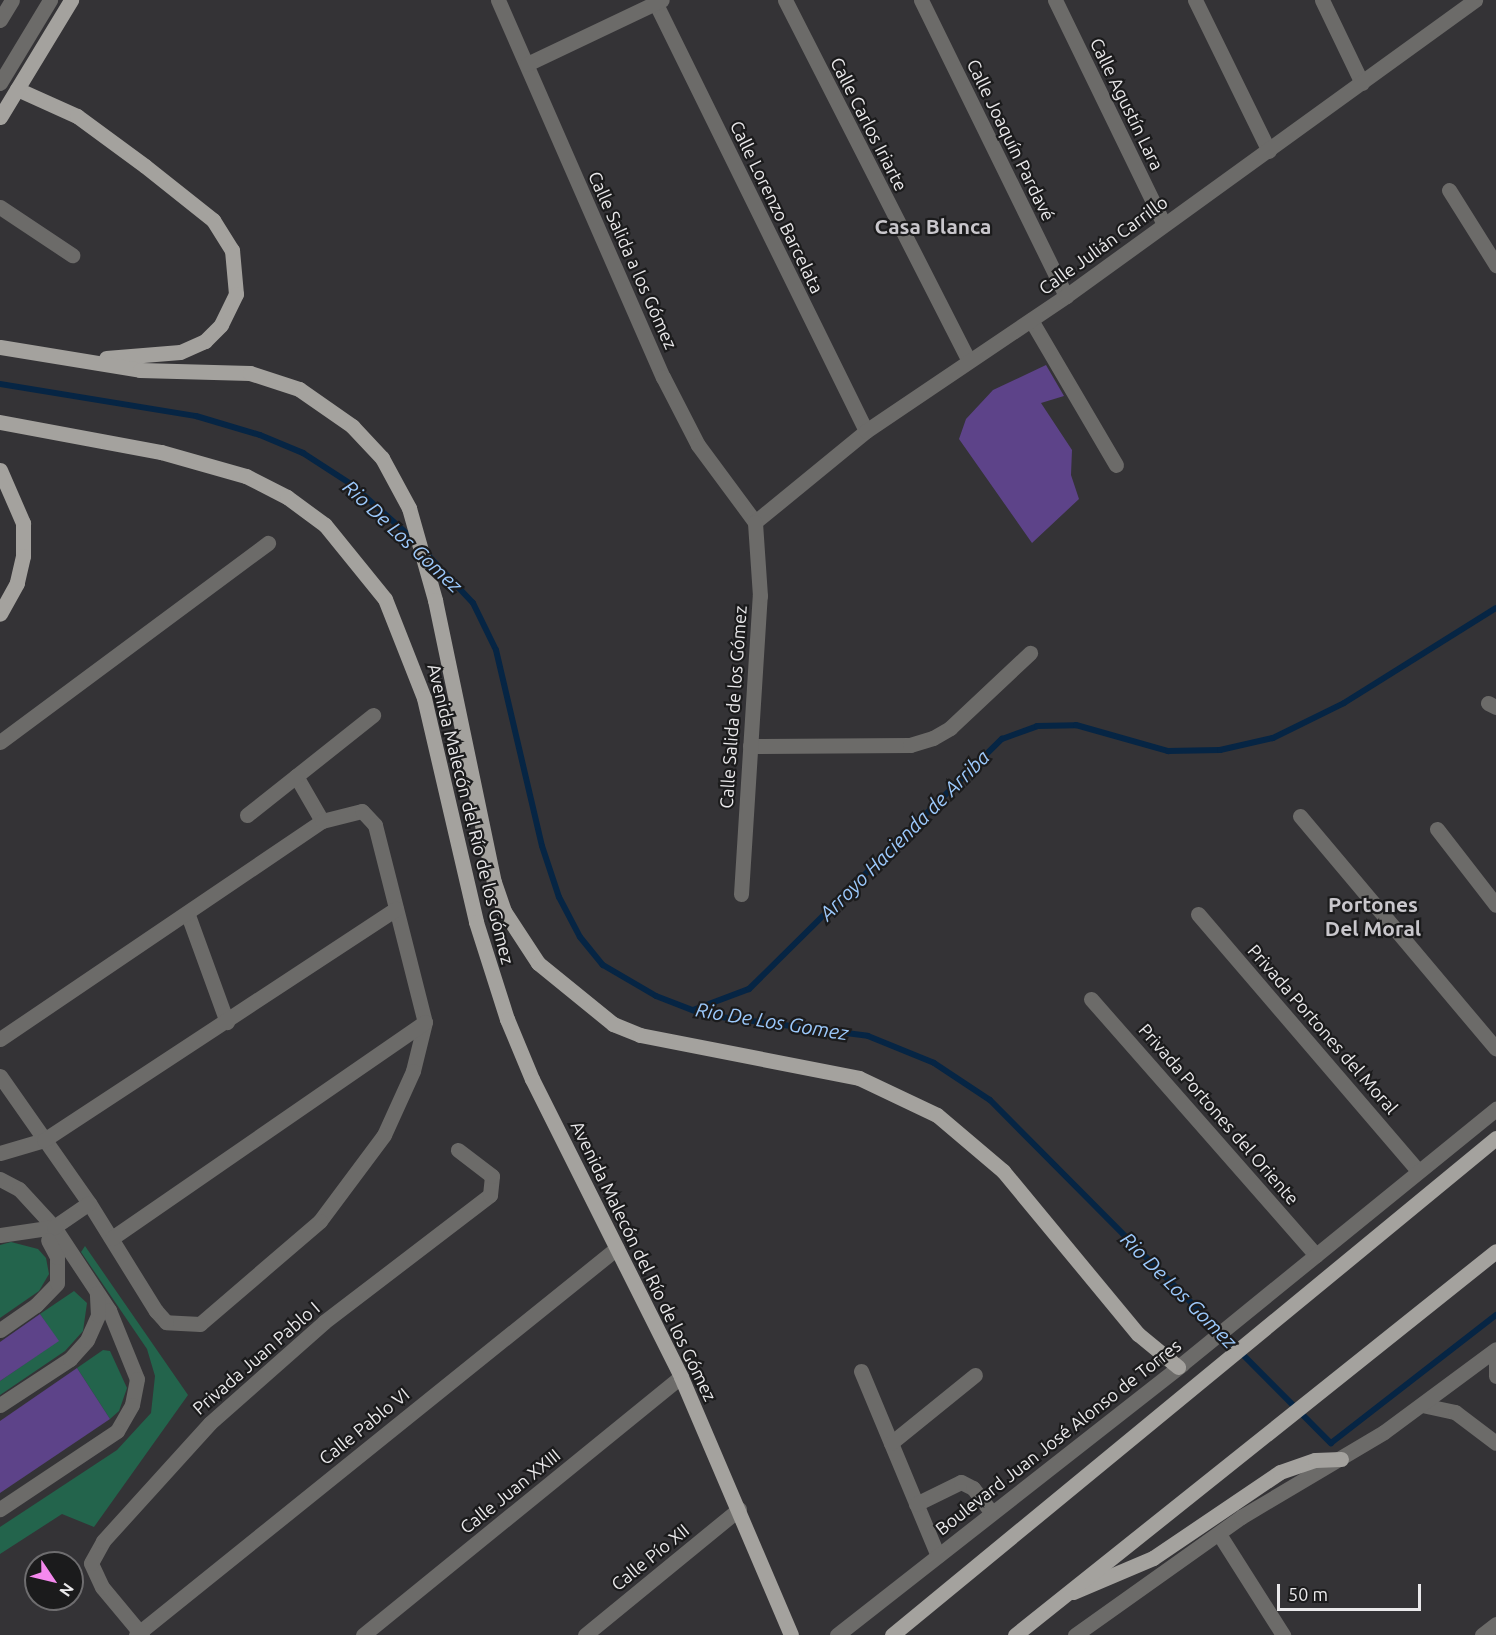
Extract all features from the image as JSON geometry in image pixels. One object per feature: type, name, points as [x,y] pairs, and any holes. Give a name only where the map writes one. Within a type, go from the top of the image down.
[{"type":"main road","points":[[0,117],[71,0]]},
{"type":"main road","points":[[17,89],[77,116],[184,195],[213,220],[236,262],[237,283],[228,314],[196,347],[151,356],[68,359]]},
{"type":"main road","name":"Avenida Malecón del Río de los Gómez","points":[[0,347],[140,370],[227,370],[277,380],[299,388],[344,420],[382,458],[409,507],[424,556],[476,814],[504,911],[538,963],[572,995],[613,1024],[640,1035],[859,1078],[937,1115],[1003,1171],[1138,1334],[1180,1366]]},
{"type":"main road","name":"Avenida Malecón del Río de los Gómez","points":[[0,422],[161,452],[246,476],[287,496],[325,525],[360,563],[385,599],[406,643],[423,698],[476,922],[507,1019],[532,1079],[681,1377],[791,1635]]},
{"type":"main road","points":[[0,470],[23,523],[23,556],[17,583],[0,614]]},
{"type":"main road","points":[[892,1635],[1496,1138]]},
{"type":"main road","points":[[1014,1635],[1059,1597],[1267,1438],[1496,1251]]},
{"type":"main road","points":[[1059,1597],[1140,1566],[1280,1472],[1316,1460],[1341,1459]]},
{"type":"street","points":[[0,20],[12,0]]},
{"type":"street","points":[[0,83],[50,0]]},
{"type":"street","name":"Calle Salida a los Gómez","points":[[498,0],[663,377],[698,445],[755,522]]},
{"type":"street","name":"Calle Carlos Iriarte","points":[[784,0],[969,361]]},
{"type":"street","name":"Calle Joaquín Pardavé","points":[[921,0],[1066,297]]},
{"type":"street","name":"Calle Agustín Lara","points":[[1055,0],[1164,224]]},
{"type":"street","points":[[1195,0],[1269,150]]},
{"type":"street","points":[[1322,0],[1362,83]]},
{"type":"street","points":[[527,64],[657,1]]},
{"type":"street","name":"Calle Lorenzo Barcelata","points":[[657,1],[866,431]]},
{"type":"street","name":"Calle Julián Carrillo","points":[[755,522],[866,431],[1066,297],[1362,83],[1469,2]]},
{"type":"street","points":[[1449,190],[1496,265]]},
{"type":"street","points":[[0,207],[72,255]]},
{"type":"street","points":[[1031,320],[1116,465]]},
{"type":"street","name":"Calle Salida de los Gómez","points":[[741,894],[759,596],[755,522]]},
{"type":"street","points":[[0,742],[268,543]]},
{"type":"street","points":[[750,746],[910,745],[933,738],[950,728],[1030,653]]},
{"type":"street","points":[[247,815],[374,715]]},
{"type":"street","points":[[296,776],[322,821]]},
{"type":"street","points":[[0,1039],[188,915],[322,821],[362,811],[375,825],[425,1022],[404,1091],[368,1161],[320,1221],[200,1324],[166,1322],[89,1203],[0,1076]]},
{"type":"street","points":[[1300,816],[1496,1050]]},
{"type":"street","points":[[1437,829],[1496,905]]},
{"type":"street","points":[[0,1154],[44,1140],[396,909]]},
{"type":"street","name":"Privada Portones del Moral","points":[[1198,914],[1418,1171]]},
{"type":"street","points":[[188,915],[227,1022]]},
{"type":"street","name":"Privada Portones del Oriente","points":[[1091,999],[1316,1255]]},
{"type":"street","points":[[112,1238],[425,1022]]},
{"type":"street","name":"Boulevard Juan José Alonso de Torres","points":[[837,1635],[1180,1366],[1496,1109]]},
{"type":"street","name":"Privada Juan Pablo I","points":[[139,1634],[102,1587],[91,1563],[103,1542],[210,1424],[324,1322],[490,1194],[492,1176],[458,1150]]},
{"type":"street","points":[[0,1179],[19,1189],[97,1293],[128,1348],[136,1379],[132,1405],[117,1431],[0,1509]]},
{"type":"street","points":[[4,1234],[51,1233],[89,1203]]},
{"type":"street","points":[[0,1330],[36,1305],[57,1283],[57,1257],[51,1233]]},
{"type":"street","name":"Calle Pablo VI","points":[[139,1634],[617,1248]]},
{"type":"street","points":[[0,1405],[70,1359],[87,1340],[98,1315],[97,1293]]},
{"type":"street","points":[[1075,1635],[1219,1534],[1341,1459],[1422,1405],[1496,1348]]},
{"type":"street","points":[[1496,1355],[1496,1376]]},
{"type":"street","points":[[861,1371],[938,1556]]},
{"type":"street","points":[[891,1443],[975,1375]]},
{"type":"street","name":"Calle Juan XXIII","points":[[363,1635],[681,1377]]},
{"type":"street","points":[[1422,1405],[1455,1412],[1496,1443]]},
{"type":"street","points":[[916,1504],[961,1482],[973,1488],[992,1514]]},
{"type":"street","name":"Calle Pío XII","points":[[585,1635],[739,1509]]},
{"type":"street","points":[[1219,1534],[1282,1635]]},
{"type":"street","points":[[1482,1635],[1496,1624]]},
{"type":"green space","points":[[11,1242],[38,1249],[46,1258],[49,1274],[39,1291],[0,1318],[0,1245]]},
{"type":"green space","points":[[85,1246],[188,1395],[94,1527],[62,1514],[0,1554],[0,1527],[117,1450],[151,1413],[155,1376],[147,1349],[81,1252]]},
{"type":"green space","points":[[74,1291],[87,1303],[83,1331],[65,1351],[0,1395],[0,1381],[58,1341],[40,1314]]},
{"type":"green space","points":[[103,1350],[110,1351],[127,1388],[119,1411],[110,1419],[77,1368]]},
{"type":"building","points":[[1046,365],[1064,396],[1041,403],[1072,450],[1071,475],[1079,499],[1032,543],[959,439],[966,419],[993,390]]},
{"type":"building","points":[[40,1314],[59,1341],[0,1381],[0,1342]]},
{"type":"building","points":[[77,1368],[110,1419],[0,1493],[0,1421]]},
{"type":"waterway","name":"Rio De Los Gomez","points":[[0,384],[196,416],[260,435],[303,453],[351,484],[414,540]]},
{"type":"waterway","name":"Rio De Los Gomez","points":[[425,552],[473,603],[496,650],[542,846],[559,897],[580,937],[603,965],[656,996],[705,1015],[868,1036],[934,1063],[990,1100],[1331,1443],[1496,1315]]},
{"type":"waterway","name":"Arroyo Hacienda de Arriba","points":[[693,1010],[749,989],[1002,739],[1037,726],[1076,725],[1168,751],[1220,750],[1273,738],[1344,703],[1496,608]]},
{"type":"district","name":"Casa Blanca","points":[[933,226]]},
{"type":"district","name":"Portones Del Moral","points":[[1373,916]]}]
